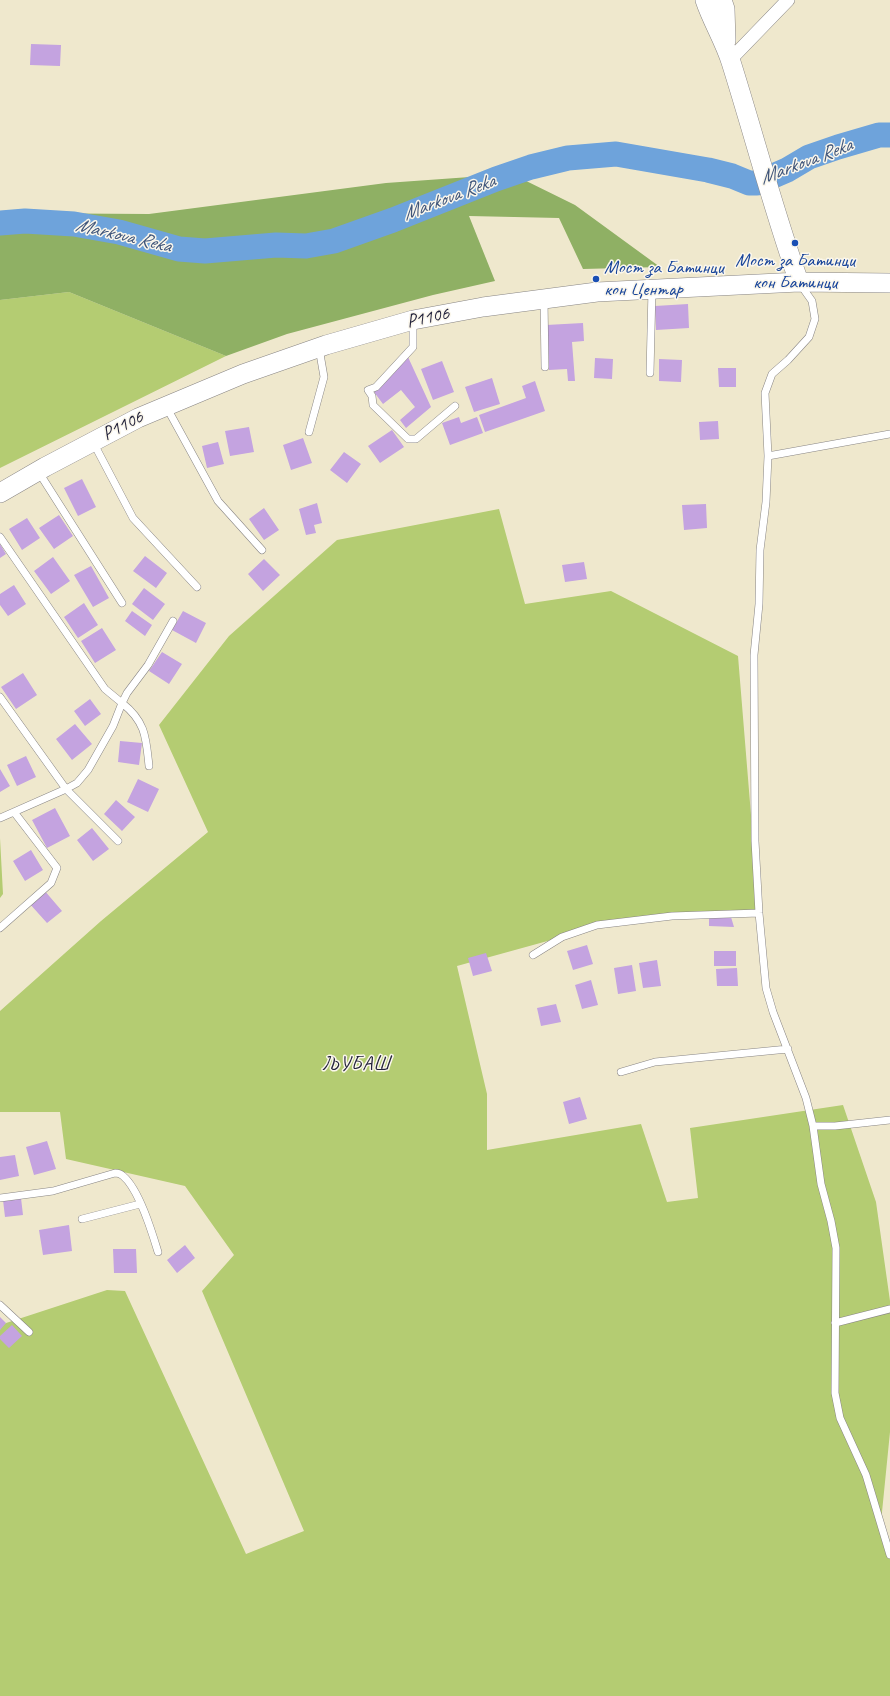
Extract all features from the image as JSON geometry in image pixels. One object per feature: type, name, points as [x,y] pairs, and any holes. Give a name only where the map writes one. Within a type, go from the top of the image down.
[{"type":"main road","points":[[705,0],[728,55],[775,210],[799,282]]},
{"type":"main road","points":[[722,0],[725,9],[728,55]]},
{"type":"main road","name":"P1106","points":[[0,493],[92,442],[138,418],[166,406],[243,374],[319,347],[413,320],[483,307],[597,292],[799,282],[890,283]]},
{"type":"street","points":[[728,55],[788,0]]},
{"type":"lane","points":[[799,282],[812,301],[815,319],[809,337],[788,360],[772,374],[765,393],[768,456],[766,502],[760,550],[759,604],[754,655],[755,841],[759,913],[766,988],[773,1012],[806,1098],[813,1126],[820,1184],[831,1221],[836,1248],[835,1394],[840,1418],[866,1475],[890,1555]]},
{"type":"lane","points":[[650,373],[652,289]]},
{"type":"lane","points":[[544,299],[545,367]]},
{"type":"lane","points":[[413,320],[413,347],[376,387],[368,390],[372,396],[373,405],[408,439],[416,439],[455,406]]},
{"type":"lane","points":[[309,432],[324,377],[319,347]]},
{"type":"lane","points":[[166,406],[218,501],[262,550]]},
{"type":"lane","points":[[768,456],[890,434]]},
{"type":"lane","points":[[92,442],[133,518],[197,587]]},
{"type":"lane","points":[[38,471],[122,603]]},
{"type":"lane","points":[[0,537],[105,689],[133,712],[145,733],[149,766]]},
{"type":"lane","points":[[0,818],[77,783],[88,770],[113,726],[127,693],[148,666],[173,621]]},
{"type":"lane","points":[[0,696],[66,789],[118,841]]},
{"type":"lane","points":[[0,928],[51,883],[57,868],[14,812]]},
{"type":"lane","points":[[533,955],[562,937],[597,925],[672,916],[759,913]]},
{"type":"lane","points":[[621,1072],[655,1062],[788,1049]]},
{"type":"lane","points":[[813,1126],[835,1126],[890,1120]]},
{"type":"lane","points":[[0,1198],[53,1191],[115,1173],[122,1175],[128,1180],[148,1221],[158,1252]]},
{"type":"lane","points":[[82,1219],[140,1204]]},
{"type":"lane","points":[[0,1305],[29,1332]]},
{"type":"lane","points":[[835,1323],[890,1309]]},
{"type":"green space","points":[[512,174],[575,205],[660,267],[583,269],[559,218],[469,216],[495,281],[433,295],[287,334],[226,356],[69,292],[0,300],[0,213],[149,214],[386,183]]},
{"type":"green space","points":[[69,292],[226,356],[0,468],[0,300]]},
{"type":"green space","points":[[499,509],[525,604],[611,591],[738,656],[759,913],[597,925],[562,937],[457,966],[487,1094],[487,1150],[641,1124],[667,1202],[698,1198],[690,1128],[843,1105],[876,1202],[890,1301],[890,1432],[881,1522],[890,1555],[890,1696],[0,1696],[0,1325],[107,1290],[125,1291],[246,1554],[304,1531],[202,1291],[234,1255],[185,1186],[66,1159],[60,1112],[0,1112],[0,1011],[101,921],[208,832],[159,725],[229,636],[337,540]]},
{"type":"green space","points":[[0,838],[3,894],[0,898]]},
{"type":"building","points":[[31,44],[61,45],[60,66],[30,65]]},
{"type":"building","points":[[688,304],[689,328],[656,330],[655,306]]},
{"type":"building","points":[[583,323],[584,341],[572,342],[575,381],[568,381],[567,369],[549,370],[546,325]]},
{"type":"building","points":[[408,357],[431,407],[406,428],[400,420],[415,407],[401,390],[383,404],[374,392]]},
{"type":"building","points":[[595,358],[613,359],[612,379],[594,378]]},
{"type":"building","points":[[659,359],[682,360],[681,382],[659,381]]},
{"type":"building","points":[[442,361],[454,392],[433,400],[421,369]]},
{"type":"building","points":[[718,368],[736,368],[736,387],[719,387]]},
{"type":"building","points":[[492,378],[500,404],[474,412],[465,387]]},
{"type":"building","points":[[535,381],[545,411],[485,432],[479,415],[526,398],[522,386]]},
{"type":"building","points":[[459,417],[461,423],[477,417],[483,433],[450,445],[442,423]]},
{"type":"building","points":[[718,421],[719,439],[700,440],[699,422]]},
{"type":"building","points":[[249,427],[254,452],[230,456],[225,431]]},
{"type":"building","points":[[392,430],[404,447],[380,463],[368,446]]},
{"type":"building","points":[[303,438],[312,463],[291,470],[283,445]]},
{"type":"building","points":[[218,442],[224,464],[207,468],[202,446]]},
{"type":"building","points":[[344,452],[361,464],[347,483],[330,470]]},
{"type":"building","points":[[82,479],[96,507],[78,516],[64,488]]},
{"type":"building","points":[[317,503],[322,523],[314,525],[316,533],[306,535],[299,509]]},
{"type":"building","points":[[706,504],[707,528],[684,530],[682,505]]},
{"type":"building","points":[[264,508],[279,530],[264,540],[249,519]]},
{"type":"building","points":[[59,515],[73,536],[54,549],[39,528]]},
{"type":"building","points":[[27,518],[40,538],[22,550],[9,529]]},
{"type":"building","points":[[0,544],[6,554],[0,558]]},
{"type":"building","points":[[145,556],[167,573],[156,588],[133,571]]},
{"type":"building","points":[[53,557],[70,581],[51,594],[34,571]]},
{"type":"building","points":[[264,559],[280,575],[263,591],[248,574]]},
{"type":"building","points":[[584,562],[587,579],[565,582],[562,565]]},
{"type":"building","points":[[91,566],[109,598],[93,607],[74,575]]},
{"type":"building","points":[[14,585],[26,604],[8,616],[0,605],[0,594]]},
{"type":"building","points":[[144,588],[165,604],[153,620],[132,604]]},
{"type":"building","points":[[84,603],[98,625],[78,638],[64,617]]},
{"type":"building","points":[[132,611],[152,625],[145,636],[125,621]]},
{"type":"building","points":[[183,611],[206,623],[196,643],[172,630]]},
{"type":"building","points":[[102,628],[116,650],[95,663],[81,641]]},
{"type":"building","points":[[162,652],[182,664],[169,684],[149,671]]},
{"type":"building","points":[[23,673],[37,695],[16,709],[1,687]]},
{"type":"building","points":[[90,699],[101,714],[85,726],[74,711]]},
{"type":"building","points":[[75,724],[92,744],[72,760],[56,739]]},
{"type":"building","points":[[120,741],[142,743],[139,765],[118,762]]},
{"type":"building","points":[[26,756],[36,777],[17,786],[7,765]]},
{"type":"building","points":[[0,769],[10,786],[0,792]]},
{"type":"building","points":[[138,779],[159,789],[148,812],[127,802]]},
{"type":"building","points":[[116,800],[135,817],[122,831],[104,814]]},
{"type":"building","points":[[55,808],[70,836],[47,848],[32,820]]},
{"type":"building","points":[[92,828],[109,849],[93,861],[77,840]]},
{"type":"building","points":[[31,850],[43,870],[25,881],[13,861]]},
{"type":"building","points":[[44,890],[62,911],[47,923],[29,903]]},
{"type":"building","points":[[709,916],[731,917],[734,927],[709,926]]},
{"type":"building","points":[[587,945],[593,964],[573,970],[567,951]]},
{"type":"building","points":[[714,951],[736,951],[736,966],[714,966]]},
{"type":"building","points":[[486,953],[492,971],[473,976],[468,958]]},
{"type":"building","points":[[657,960],[661,986],[643,988],[639,963]]},
{"type":"building","points":[[632,965],[636,991],[618,994],[614,968]]},
{"type":"building","points":[[737,968],[738,986],[717,986],[716,969]]},
{"type":"building","points":[[591,980],[598,1005],[582,1009],[575,985]]},
{"type":"building","points":[[556,1004],[561,1022],[541,1026],[537,1008]]},
{"type":"building","points":[[580,1097],[587,1119],[569,1124],[563,1102]]},
{"type":"building","points":[[47,1141],[56,1169],[34,1175],[26,1147]]},
{"type":"building","points":[[15,1155],[19,1176],[0,1180],[0,1157]]},
{"type":"building","points":[[21,1198],[23,1215],[5,1217],[3,1200]]},
{"type":"building","points":[[69,1225],[72,1251],[43,1255],[39,1230]]},
{"type":"building","points":[[185,1245],[195,1258],[177,1273],[167,1260]]},
{"type":"building","points":[[113,1249],[136,1249],[137,1273],[114,1273]]},
{"type":"building","points":[[0,1317],[6,1323],[0,1330]]},
{"type":"building","points":[[12,1325],[22,1336],[9,1348],[0,1339],[0,1336]]},
{"type":"waterway","name":"Markova Reka","points":[[0,223],[25,221],[74,224],[119,232],[179,249],[205,251],[276,245],[306,246],[334,241],[393,220],[496,179],[531,167],[568,158],[616,154],[708,170],[732,176],[749,183],[757,183],[787,170],[809,157],[879,135],[890,135]]},
{"type":"place","name":"Мост за Батинци кон Батинци","points":[[795,243]]},
{"type":"place","name":"Мост за Батинци кон Центар","points":[[596,279]]},
{"type":"district","name":"ЉУБАШ","points":[[356,1065]]}]
